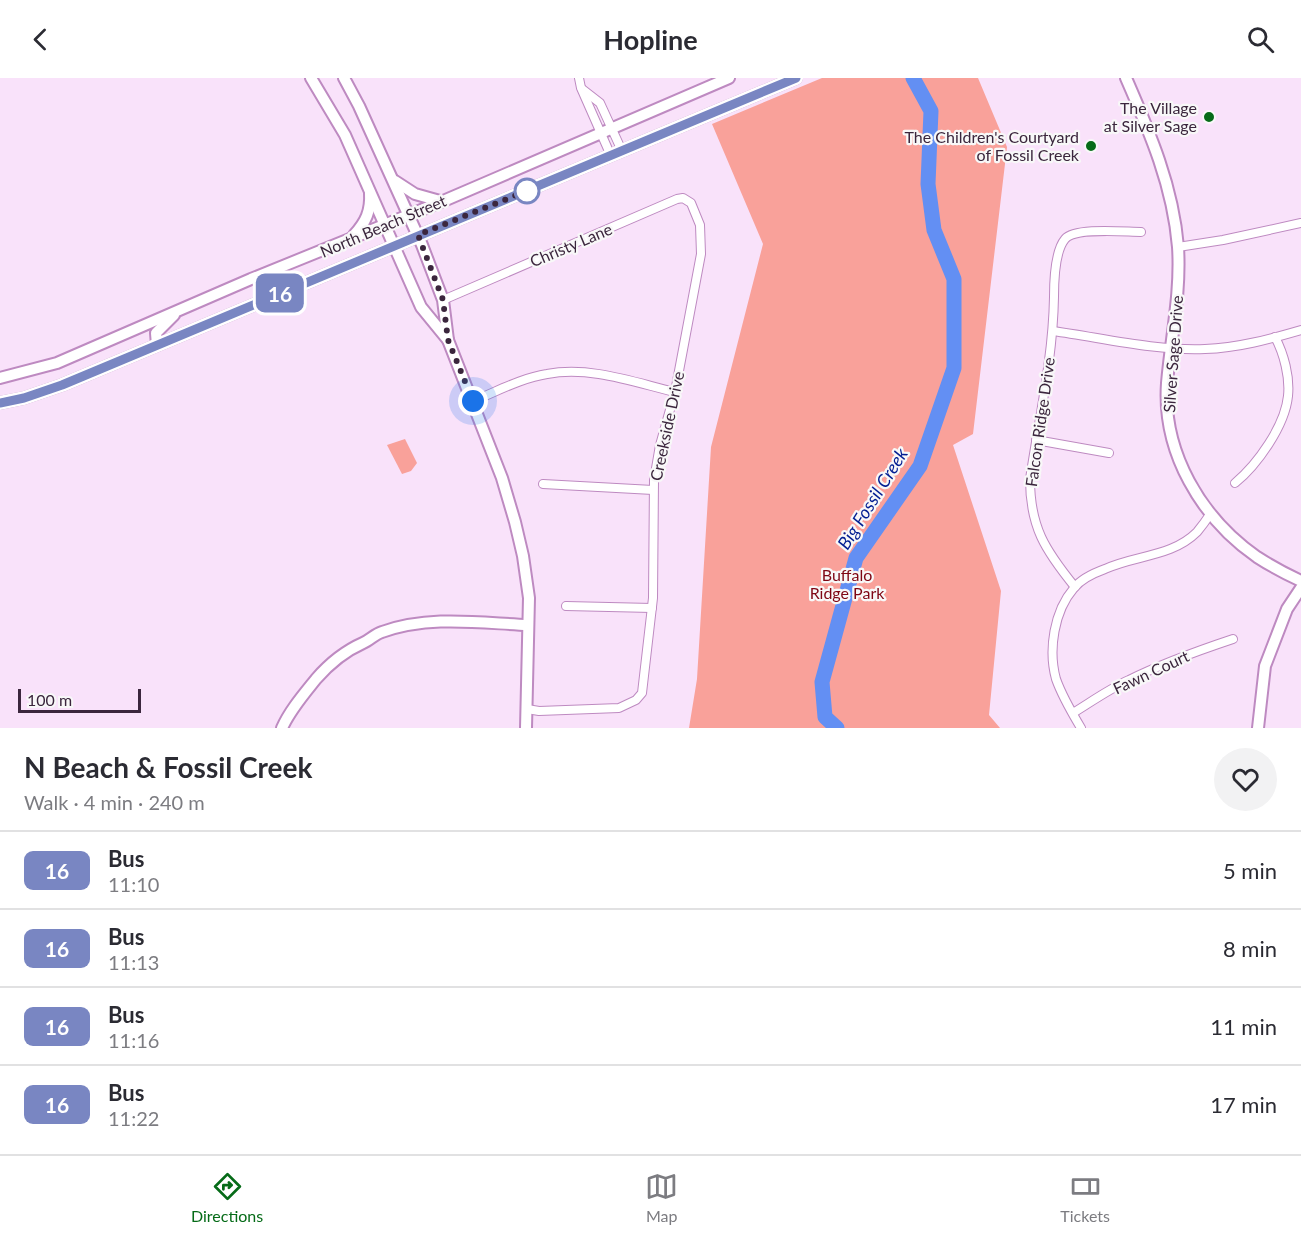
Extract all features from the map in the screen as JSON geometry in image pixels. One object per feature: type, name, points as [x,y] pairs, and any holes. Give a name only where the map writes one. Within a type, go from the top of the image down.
[{"type":"main road","points":[[311,78],[345,135],[421,307],[448,340]]},
{"type":"main road","points":[[344,78],[359,105],[418,235],[443,300],[448,340],[502,478],[515,522],[524,556],[529,598],[526,728]]},
{"type":"main road","name":"North Beach Street","points":[[0,378],[57,363],[729,78]]},
{"type":"main road","name":"North Beach Street","points":[[0,403],[24,398],[62,385],[796,78]]},
{"type":"main road","name":"Silver Sage Drive","points":[[1126,78],[1152,137],[1169,189],[1178,247],[1176,316],[1167,396],[1167,417],[1177,454],[1191,486],[1211,513],[1237,541],[1258,557],[1301,581]]},
{"type":"main road","points":[[393,179],[415,194],[441,202]]},
{"type":"main road","points":[[351,238],[367,218],[370,189]]},
{"type":"main road","points":[[157,345],[156,333],[176,312]]},
{"type":"main road","points":[[1258,728],[1265,666],[1287,609],[1301,588]]},
{"type":"main road","points":[[282,728],[305,692],[325,669],[354,646],[380,633],[407,625],[457,620],[528,625]]},
{"type":"street","points":[[579,78],[581,88],[610,156]]},
{"type":"street","points":[[581,88],[600,103],[622,151]]},
{"type":"street","name":"Christy Lane","points":[[443,300],[677,199],[683,198],[691,203],[695,210]]},
{"type":"street","name":"Creekside Drive","points":[[527,709],[539,711],[625,707],[642,693],[652,608],[653,490],[660,445],[675,392],[701,254],[700,225],[695,210]]},
{"type":"street","points":[[1178,247],[1301,223]]},
{"type":"street","name":"Falcon Ridge Drive","points":[[1075,586],[1052,558],[1041,540],[1033,517],[1030,479],[1053,331],[1054,278],[1059,251],[1064,240],[1074,234],[1141,232]]},
{"type":"street","points":[[1053,331],[1171,348],[1217,348],[1301,330]]},
{"type":"street","points":[[1234,483],[1245,475],[1271,440],[1288,398],[1284,359],[1275,337]]},
{"type":"street","points":[[473,401],[531,378],[575,371],[675,392]]},
{"type":"street","points":[[1036,440],[1109,453]]},
{"type":"street","points":[[543,484],[653,490]]},
{"type":"street","points":[[1081,728],[1057,681],[1053,652],[1056,622],[1064,603],[1075,586],[1106,568],[1172,548],[1197,531],[1211,513]]},
{"type":"street","points":[[566,606],[652,608]]},
{"type":"street","name":"Fawn Court","points":[[1073,713],[1126,681],[1156,667],[1233,639]]},
{"type":"green space","name":"Buffalo Ridge Park","points":[[822,78],[978,78],[1007,147],[973,434],[953,445],[1001,591],[989,715],[1000,728],[689,728],[697,679],[711,447],[763,244],[712,124]]},
{"type":"green space","points":[[405,439],[417,463],[411,471],[402,474],[387,445]]},
{"type":"waterway","name":"Big Fossil Creek","points":[[837,728],[825,717],[822,682],[856,558],[920,466],[954,368],[954,279],[934,230],[928,184],[931,111],[913,78]]},
{"type":"bus line","name":"16","points":[[0,403],[24,398],[62,385],[796,78]]},
{"type":"place","name":"The Village at Silver Sage","points":[[1209,117]]},
{"type":"place","name":"The Children's Courtyard of Fossil Creek","points":[[1091,146]]},
{"type":"route","points":[[473,401],[448,340],[443,300],[418,235],[529,190],[527,191]]}]
